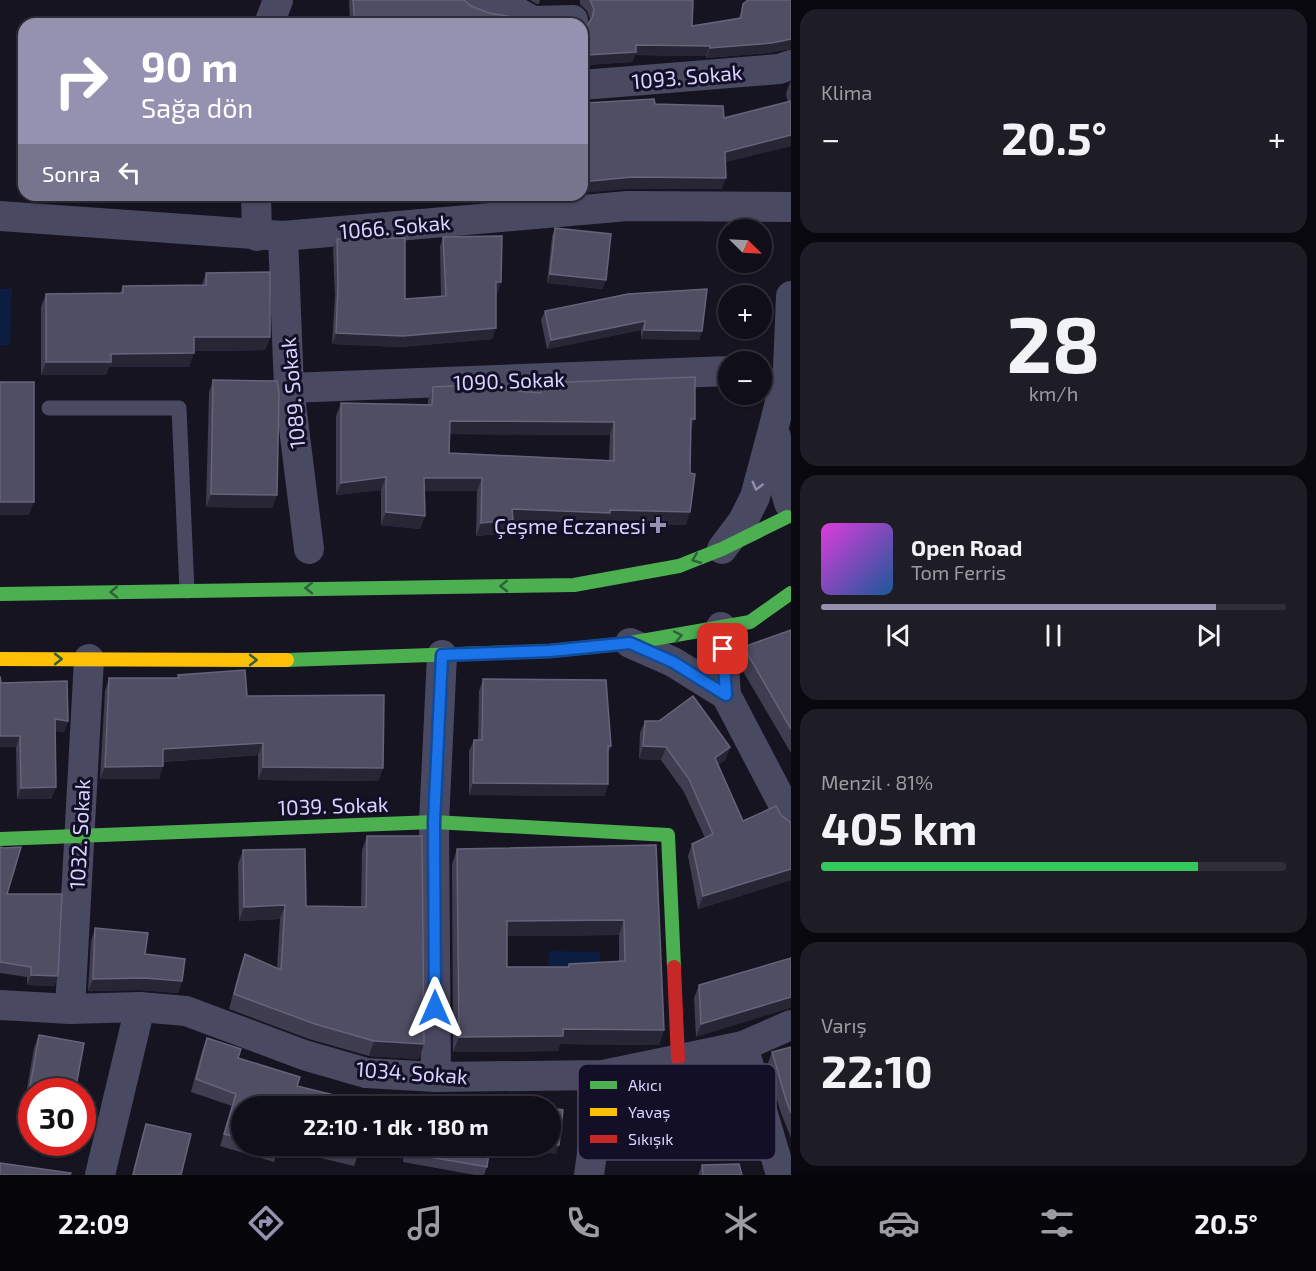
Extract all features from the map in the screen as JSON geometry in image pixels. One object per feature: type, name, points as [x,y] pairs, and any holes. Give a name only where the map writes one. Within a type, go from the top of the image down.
[{"type":"main road","points":[[0,594],[574,585],[679,566],[722,549],[789,512]]},
{"type":"main road","points":[[750,622],[791,593]]},
{"type":"main road","points":[[0,658],[312,660],[550,651],[675,637],[750,622],[769,623]]},
{"type":"main road","name":"1039. Sokak","points":[[0,839],[434,822],[668,835],[678,1059]]},
{"type":"street","points":[[271,18],[278,0]]},
{"type":"street","points":[[474,0],[489,6],[515,11],[528,18]]},
{"type":"street","points":[[550,0],[549,7],[567,18]]},
{"type":"street","name":"1093. Sokak","points":[[588,85],[779,69],[791,65]]},
{"type":"street","name":"1089. Sokak","points":[[258,201],[270,236],[309,549]]},
{"type":"street","name":"1066. Sokak","points":[[0,216],[270,236],[628,206],[791,207]]},
{"type":"street","points":[[789,512],[777,461],[775,422],[791,296]]},
{"type":"street","name":"1090. Sokak","points":[[289,388],[718,371]]},
{"type":"street","points":[[722,549],[743,521],[754,497],[775,422]]},
{"type":"street","points":[[721,627],[726,695],[791,819]]},
{"type":"street","points":[[630,643],[673,662],[726,695]]},
{"type":"street","points":[[436,1077],[434,822],[442,655]]},
{"type":"street","name":"1032. Sokak","points":[[70,1009],[89,659]]},
{"type":"street","name":"1034. Sokak","points":[[0,1005],[70,1009],[140,1007],[186,1011],[304,1055],[366,1073],[436,1077],[578,1075]]},
{"type":"street","points":[[100,1175],[140,1007]]},
{"type":"street","name":"1034. Sokak","points":[[655,1064],[743,1046],[791,1025]]},
{"type":"street","points":[[743,1046],[748,1064]]},
{"type":"street","points":[[776,1158],[781,1175]]},
{"type":"street","points":[[589,1175],[591,1160]]},
{"type":"lane","points":[[49,408],[179,408],[187,591]]},
{"type":"water","points":[[0,289],[12,289],[10,345],[0,345]]},
{"type":"water","points":[[549,951],[600,952],[600,971],[548,971]]},
{"type":"building","points":[[353,0],[464,0],[471,6],[489,13],[515,18],[354,18]]},
{"type":"building","points":[[590,0],[693,0],[692,26],[741,18],[743,4],[748,0],[791,0],[791,39],[772,43],[710,48],[710,46],[636,45],[636,52],[588,55],[588,24],[594,9]]},
{"type":"building","points":[[654,99],[655,104],[723,106],[724,118],[791,101],[791,135],[725,152],[726,178],[632,177],[588,181],[588,103]]},
{"type":"building","points":[[555,228],[611,234],[606,280],[550,274]]},
{"type":"building","points":[[502,236],[501,282],[496,282],[496,328],[403,336],[336,333],[337,239],[405,238],[405,299],[446,296],[443,237]]},
{"type":"building","points":[[270,272],[270,337],[194,337],[194,353],[111,354],[111,362],[46,362],[46,294],[123,293],[123,286],[206,285],[206,273]]},
{"type":"building","points":[[707,289],[702,331],[644,330],[645,321],[551,340],[545,311],[628,294]]},
{"type":"building","points":[[695,377],[695,419],[691,419],[690,473],[695,474],[690,512],[610,510],[610,513],[512,509],[513,520],[481,523],[482,478],[424,478],[425,516],[386,512],[386,477],[341,483],[341,403],[432,405],[433,387],[451,386],[541,393],[541,383]],"holes":[[[450,421],[614,422],[614,461],[449,453]]]},
{"type":"building","points":[[213,380],[277,381],[279,393],[277,495],[211,494]]},
{"type":"building","points":[[0,382],[34,382],[34,502],[0,502]]},
{"type":"building","points":[[791,630],[791,729],[747,653],[746,646]]},
{"type":"building","points":[[245,670],[247,696],[384,695],[383,768],[263,767],[263,743],[163,749],[163,766],[105,767],[109,678],[179,678],[178,675]]},
{"type":"building","points":[[0,676],[1,683],[67,681],[68,721],[55,719],[56,787],[21,788],[20,736],[0,736]]},
{"type":"building","points":[[483,679],[606,680],[611,746],[608,746],[608,784],[473,783],[474,740],[482,740]]},
{"type":"building","points":[[693,696],[730,747],[715,758],[743,821],[776,806],[781,815],[791,823],[791,869],[703,896],[692,844],[713,834],[689,779],[666,747],[643,746],[645,721],[659,721]]},
{"type":"building","points":[[367,836],[422,836],[424,1044],[374,1041],[315,1024],[234,994],[245,954],[281,970],[285,905],[244,907],[243,850],[305,849],[306,906],[366,907]]},
{"type":"building","points":[[656,845],[664,1030],[563,1029],[563,1036],[459,1037],[457,849]],"holes":[[[624,920],[625,961],[569,964],[569,967],[507,967],[507,921]]]},
{"type":"building","points":[[0,847],[21,847],[7,894],[62,894],[58,976],[31,975],[31,967],[0,962]]},
{"type":"building","points":[[95,928],[148,933],[145,954],[185,959],[182,981],[144,978],[93,979]]},
{"type":"building","points":[[791,958],[791,997],[701,1024],[699,985]]},
{"type":"building","points":[[39,1035],[84,1043],[78,1078],[32,1078]]},
{"type":"building","points":[[207,1038],[241,1049],[238,1058],[300,1077],[297,1086],[338,1096],[235,1096],[236,1094],[196,1079]]},
{"type":"building","points":[[791,1047],[791,1113],[786,1100],[772,1052]]},
{"type":"building","points":[[231,1111],[231,1136],[224,1134]]},
{"type":"building","points":[[146,1124],[191,1134],[181,1175],[133,1175]]},
{"type":"building","points":[[423,1156],[489,1156],[487,1167]]},
{"type":"building","points":[[0,1163],[71,1173],[70,1175],[0,1175]]},
{"type":"building","points":[[739,1164],[742,1175],[703,1175],[702,1165]]},
{"type":"traffic: fast","points":[[0,594],[574,585],[679,566],[722,549],[787,517]]},
{"type":"traffic: fast","points":[[287,660],[550,651],[630,643],[750,622],[791,593]]},
{"type":"traffic: fast","points":[[0,839],[434,822],[668,835],[674,967]]},
{"type":"traffic: slow","points":[[0,659],[287,660]]},
{"type":"traffic: jam","points":[[674,967],[678,1059]]},
{"type":"place","name":"Çeşme Eczanesi","points":[[658,525]]},
{"type":"route","points":[[435,1008],[434,822],[442,655],[550,651],[630,643],[673,662],[726,695],[723,649]]}]
